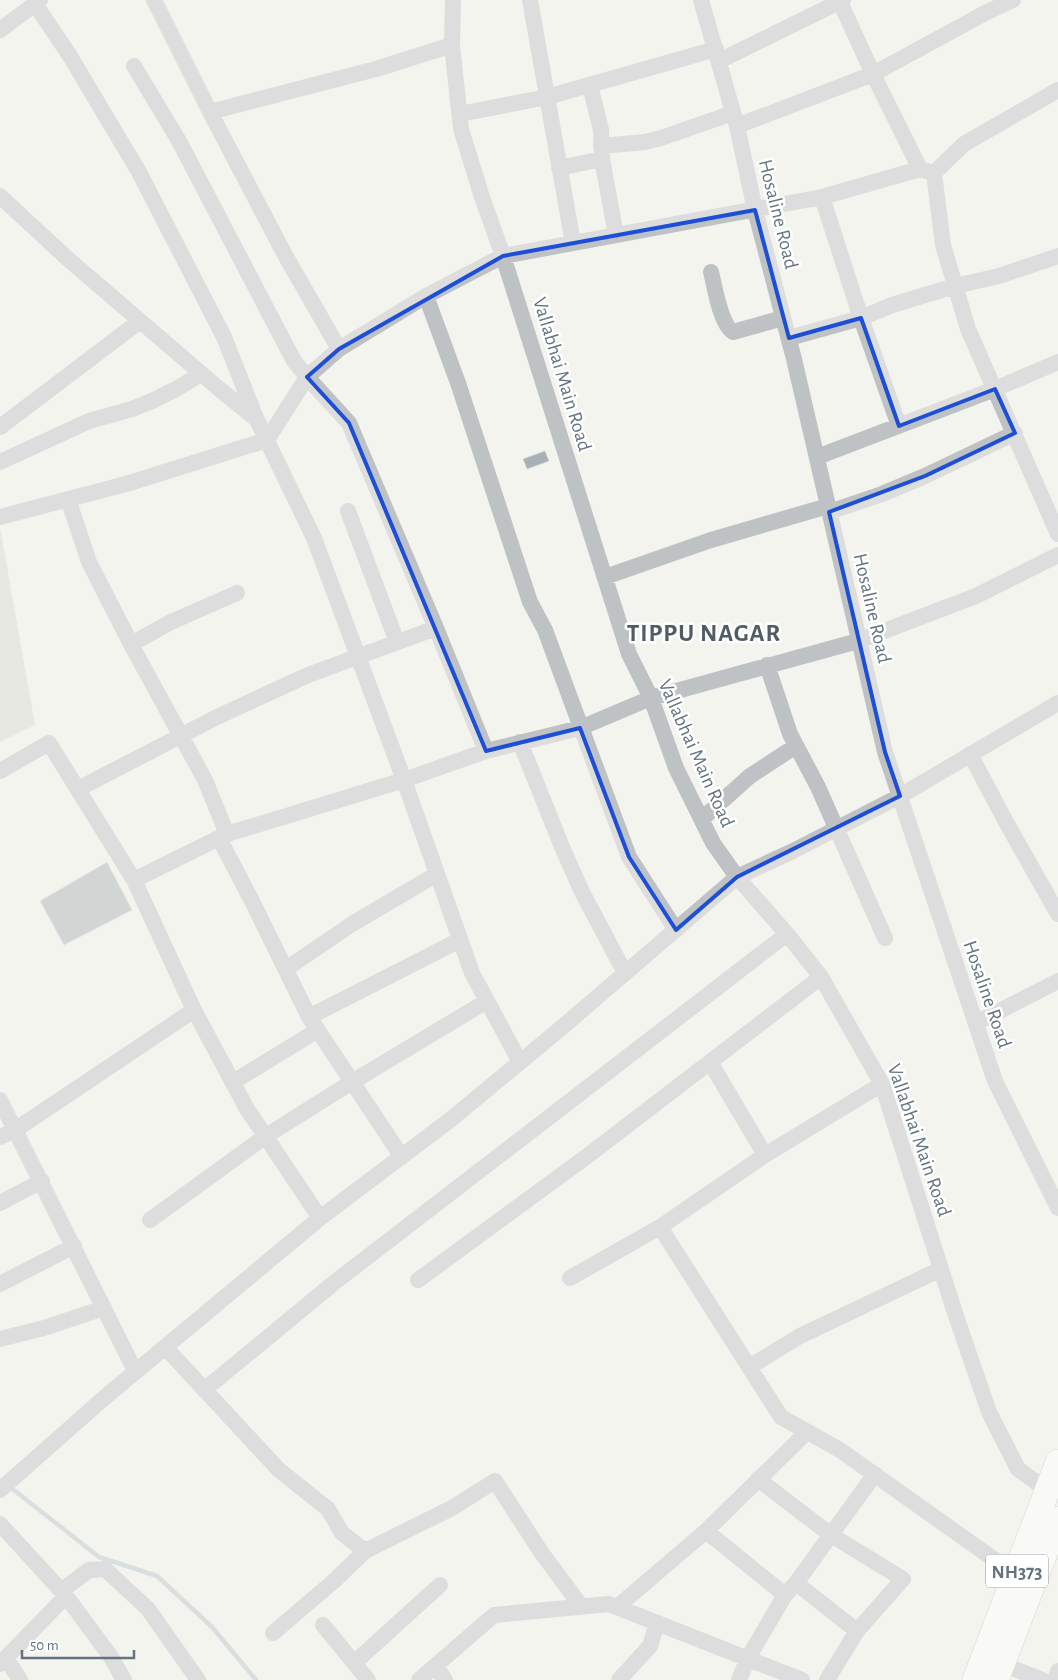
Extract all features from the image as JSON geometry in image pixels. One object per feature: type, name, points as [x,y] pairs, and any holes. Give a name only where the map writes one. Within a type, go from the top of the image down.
[{"type":"highway","name":"NH373","points":[[975,1680],[1058,1462]]},
{"type":"highway","name":"NH373","points":[[999,1672],[1058,1519]]},
{"type":"street","points":[[154,0],[285,255],[338,349]]},
{"type":"street","name":"Vallabhai Main Road","points":[[453,0],[452,45],[461,129],[503,256],[628,654],[651,698],[676,768],[713,843],[737,878],[787,934],[821,977],[882,1084],[941,1269],[990,1412],[1018,1469],[1046,1490]]},
{"type":"street","points":[[530,0],[573,243]]},
{"type":"street","name":"Hosaline Road","points":[[701,0],[735,119],[755,210],[789,338],[885,752],[995,1081],[1058,1208]]},
{"type":"street","points":[[559,168],[602,153],[735,119],[873,74],[986,12],[1013,0]]},
{"type":"street","points":[[460,114],[547,97],[717,55],[841,1],[873,74],[927,171],[943,245],[968,329],[1058,534]]},
{"type":"street","points":[[0,30],[37,2],[139,172],[224,337],[256,418],[314,538],[404,780],[472,973],[520,1062]]},
{"type":"street","points":[[210,112],[376,69],[452,45]]},
{"type":"street","points":[[134,66],[179,141],[294,362],[350,423],[486,751]]},
{"type":"street","points":[[590,85],[601,130],[602,153],[616,235]]},
{"type":"street","points":[[0,517],[126,484],[267,440],[307,378],[338,349],[426,296],[503,256],[822,197],[927,171],[964,144],[1056,95]]},
{"type":"street","points":[[0,196],[68,259],[201,374],[256,418]]},
{"type":"street","points":[[822,197],[861,318],[899,426]]},
{"type":"street","points":[[789,338],[861,318],[892,305],[955,286],[999,276],[1058,256]]},
{"type":"street","points":[[711,272],[724,320],[733,332],[783,318]]},
{"type":"street","points":[[426,296],[458,383],[530,602],[545,630],[629,857],[676,930]]},
{"type":"street","points":[[0,427],[140,321]]},
{"type":"street","points":[[817,457],[995,389],[1058,362]]},
{"type":"street","points":[[0,462],[89,421],[132,409],[152,401],[201,374]]},
{"type":"street","points":[[605,577],[711,540],[882,494],[925,476],[1015,433]]},
{"type":"street","points":[[68,499],[89,562],[205,780],[223,836],[286,969],[314,1023],[402,1156]]},
{"type":"street","points":[[348,511],[397,642]]},
{"type":"street","points":[[134,880],[223,836],[404,780],[486,751],[580,728],[651,698],[858,641],[976,596],[1058,556]]},
{"type":"street","points":[[131,644],[171,622],[237,593]]},
{"type":"street","points":[[78,789],[217,717],[308,675],[436,628]]},
{"type":"street","points":[[767,665],[790,734],[818,787],[885,938]]},
{"type":"street","points":[[0,1490],[135,1371],[320,1218],[450,1120],[737,878],[900,796],[1058,703]]},
{"type":"street","points":[[520,742],[570,865],[625,973]]},
{"type":"street","points":[[0,771],[49,743],[134,880],[194,1010],[248,1109],[320,1218]]},
{"type":"street","points":[[702,819],[750,776],[796,746]]},
{"type":"street","points":[[970,754],[1058,914]]},
{"type":"street","points":[[286,969],[352,924],[437,874]]},
{"type":"street","points":[[204,1390],[335,1282],[787,934]]},
{"type":"street","points":[[233,1082],[314,1023],[460,940]]},
{"type":"street","points":[[418,1280],[586,1157],[821,977]]},
{"type":"street","points":[[976,1023],[1058,981]]},
{"type":"street","points":[[150,1220],[266,1136],[487,1001]]},
{"type":"street","points":[[0,1137],[15,1130],[194,1010]]},
{"type":"street","points":[[710,1062],[765,1154]]},
{"type":"street","points":[[570,1278],[660,1227],[765,1154],[882,1084]]},
{"type":"street","points":[[0,1100],[135,1371]]},
{"type":"street","points":[[0,1203],[42,1181]]},
{"type":"street","points":[[660,1227],[781,1417],[840,1450],[1016,1575]]},
{"type":"street","points":[[0,1284],[74,1246]]},
{"type":"street","points":[[749,1367],[800,1336],[941,1269]]},
{"type":"street","points":[[0,1339],[44,1328],[104,1308]]},
{"type":"street","points":[[165,1347],[279,1470],[328,1509],[342,1533],[364,1551]]},
{"type":"street","points":[[617,1607],[706,1530],[807,1432]]},
{"type":"street","points":[[739,1680],[748,1658],[791,1589],[874,1474]]},
{"type":"street","points":[[758,1479],[831,1535],[903,1579],[857,1631],[827,1680]]},
{"type":"street","points":[[273,1633],[334,1581],[364,1551],[452,1508],[495,1481],[541,1552],[581,1606]]},
{"type":"street","points":[[0,1524],[63,1594],[111,1657],[124,1680]]},
{"type":"street","points":[[706,1530],[791,1589],[857,1631]]},
{"type":"street","points":[[20,1680],[3,1661],[63,1594],[89,1570],[105,1569],[148,1610],[198,1680]]},
{"type":"street","points":[[354,1663],[440,1586]]},
{"type":"street","points":[[419,1680],[494,1615],[609,1604],[802,1680]]},
{"type":"street","points":[[620,1680],[650,1646],[657,1623]]},
{"type":"street","points":[[323,1625],[368,1680]]},
{"type":"street","points":[[436,1666],[446,1680]]},
{"type":"street","points":[[1054,1680],[1058,1671]]},
{"type":"street","points":[[999,1672],[1042,1680]]},
{"type":"highlighted area","points":[[755,210],[789,338],[861,318],[899,426],[995,389],[1015,433],[925,476],[829,512],[885,752],[900,796],[737,877],[676,930],[629,857],[580,728],[486,751],[349,423],[307,377],[339,349],[503,256]]},
{"type":"shaded area","points":[[0,527],[35,725],[0,742]]},
{"type":"building","points":[[545,451],[549,461],[527,469],[523,459]]},
{"type":"building","points":[[107,862],[132,910],[64,945],[40,901]]},
{"type":"waterway","points":[[10,1487],[99,1557],[157,1576],[212,1627],[256,1680]]},
{"type":"district","name":"TIPPU NAGAR","points":[[704,632]]}]
